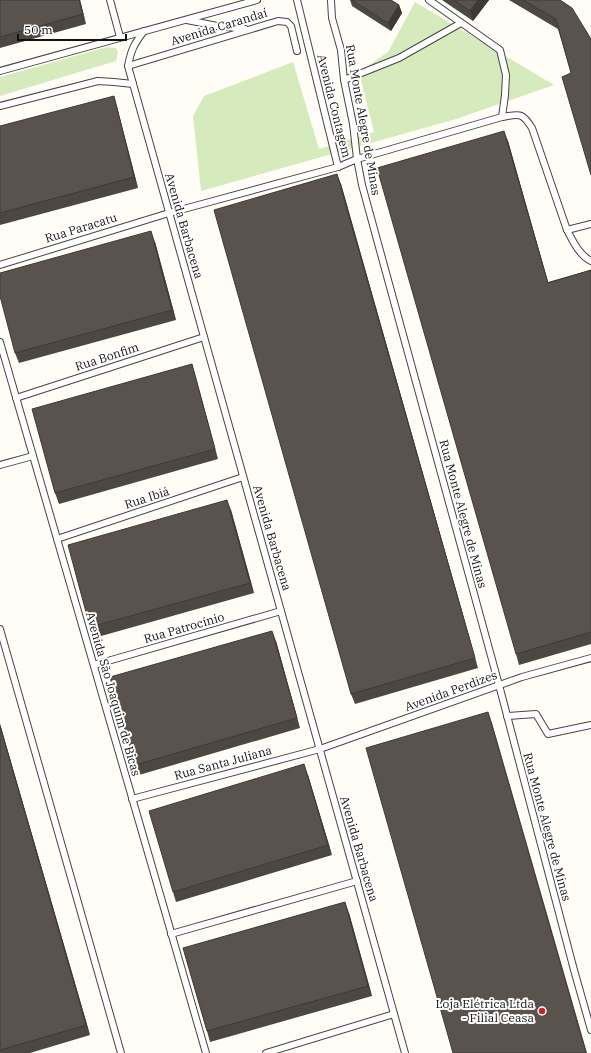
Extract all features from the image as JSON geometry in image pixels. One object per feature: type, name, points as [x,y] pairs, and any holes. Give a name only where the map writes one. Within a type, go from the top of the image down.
[{"type":"lane","points":[[110,0],[120,37]]},
{"type":"lane","name":"Avenida Carandaí","points":[[0,71],[257,0]]},
{"type":"lane","name":"Avenida Contagem","points":[[297,0],[338,167],[357,159],[502,117],[517,115],[526,117],[532,128],[567,230],[579,251],[591,261]]},
{"type":"lane","name":"Rua Monte Alegre de Minas","points":[[331,0],[332,18],[341,50],[344,80],[353,124],[357,159],[362,184],[499,685],[591,1030]]},
{"type":"lane","points":[[429,0],[500,50],[506,75],[502,117]]},
{"type":"lane","points":[[186,19],[217,26],[249,30]]},
{"type":"lane","name":"Avenida Carandaí","points":[[128,66],[278,21],[287,22],[291,26],[297,51]]},
{"type":"lane","name":"Avenida Contagem","points":[[344,80],[398,58],[461,23]]},
{"type":"lane","name":"Avenida Barbacena","points":[[144,31],[136,40],[131,51],[128,66],[405,1053]]},
{"type":"lane","points":[[0,106],[98,81],[133,84]]},
{"type":"lane","name":"Rua Paracatu","points":[[0,265],[169,213],[338,167]]},
{"type":"lane","points":[[567,230],[591,224]]},
{"type":"lane","name":"Rua Bonfim","points":[[16,398],[204,337]]},
{"type":"lane","name":"Avenida São Joaquim de Bicas","points":[[0,342],[206,1053]]},
{"type":"lane","points":[[0,465],[33,456]]},
{"type":"lane","name":"Rua Ibiá","points":[[57,539],[244,477]]},
{"type":"lane","name":"Rua Patrocínio","points":[[94,666],[281,612]]},
{"type":"lane","points":[[0,629],[121,1053]]},
{"type":"lane","name":"Avenida Perdizes","points":[[320,749],[522,677],[591,658]]},
{"type":"lane","points":[[507,716],[536,714],[548,734],[591,725]]},
{"type":"lane","name":"Rua Santa Juliana","points":[[132,799],[320,749]]},
{"type":"lane","points":[[171,934],[357,881]]},
{"type":"lane","points":[[266,1053],[394,1014]]},
{"type":"green space","points":[[415,2],[554,85],[456,119],[201,191],[193,116],[204,96],[293,62],[319,149],[374,132],[359,72],[388,52]]},
{"type":"green space","points":[[107,47],[116,48],[118,52],[116,61],[0,96],[0,77]]},
{"type":"building","points":[[0,0],[79,0],[83,14],[0,37]]},
{"type":"building","points":[[352,0],[391,0],[399,5],[388,23]]},
{"type":"building","points":[[454,0],[478,0],[470,11]]},
{"type":"building","points":[[523,0],[560,0],[572,8],[591,39],[591,175],[562,77],[571,73],[556,19]]},
{"type":"building","points":[[114,96],[134,177],[0,213],[0,126]]},
{"type":"building","points":[[504,131],[548,283],[591,270],[591,632],[516,654],[377,168]]},
{"type":"building","points":[[337,174],[475,658],[351,694],[214,210]]},
{"type":"building","points":[[151,231],[172,310],[15,353],[0,296],[0,273]]},
{"type":"building","points":[[192,364],[215,449],[55,493],[32,409]]},
{"type":"building","points":[[227,500],[250,583],[90,627],[68,545]]},
{"type":"building","points":[[272,631],[297,718],[135,765],[110,677]]},
{"type":"building","points":[[488,712],[586,1053],[453,1053],[366,748]]},
{"type":"building","points":[[0,726],[86,1025],[0,1050]]},
{"type":"building","points":[[304,764],[328,845],[173,892],[149,811]]},
{"type":"building","points":[[345,902],[368,986],[207,1031],[183,948]]},
{"type":"place","name":"Loja Elétrica Ltda - Filial Ceasa","points":[[542,1011]]}]
